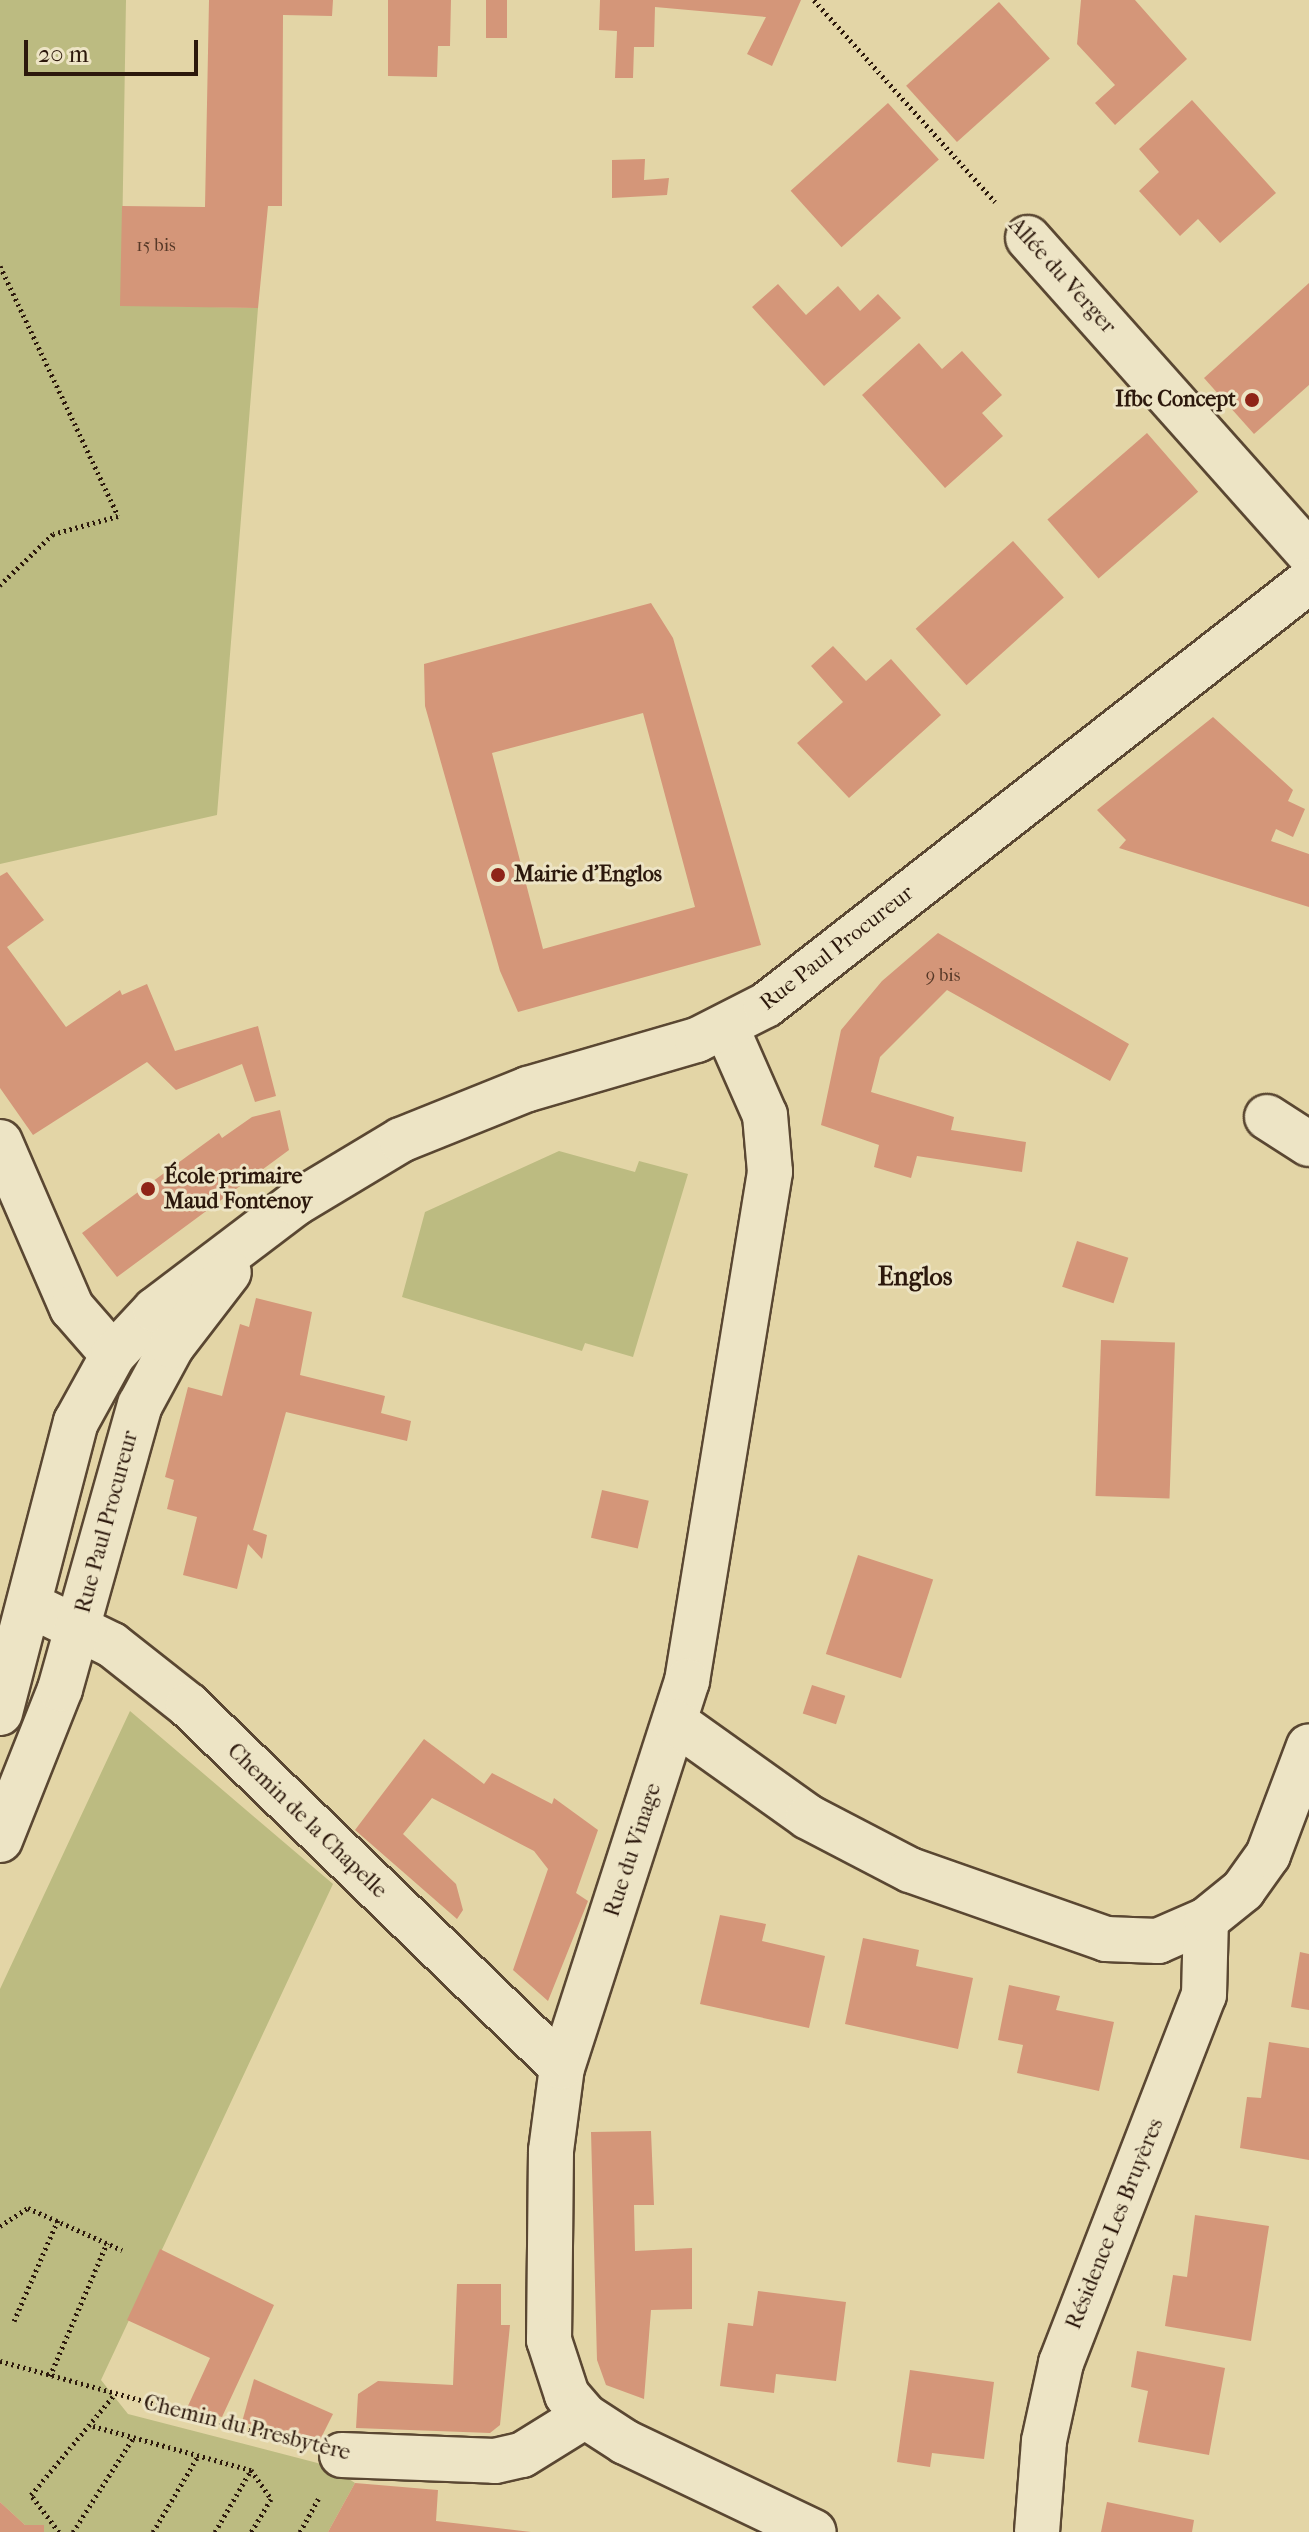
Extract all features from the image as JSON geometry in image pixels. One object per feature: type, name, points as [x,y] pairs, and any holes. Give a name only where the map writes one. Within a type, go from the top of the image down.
[{"type":"street","name":"Allée du Verger","points":[[1028,238],[1309,553]]},
{"type":"street","name":"Rue Paul Procureur","points":[[0,1713],[76,1422],[113,1355],[172,1295],[368,1157],[440,1122],[727,1029],[799,983],[1309,581]]},
{"type":"street","name":"Rue du Vinage","points":[[727,1029],[765,1115],[770,1172],[675,1722],[562,2067],[551,2151],[549,2340],[567,2395],[585,2416],[625,2442],[814,2532]]},
{"type":"street","points":[[1267,1117],[1309,1144]]},
{"type":"street","points":[[0,1142],[72,1308],[113,1355]]},
{"type":"street","name":"Rue Paul Procureur","points":[[0,1840],[79,1629],[140,1405],[179,1336],[263,1229]]},
{"type":"street","name":"Chemin de la Chapelle","points":[[30,1605],[112,1645],[188,1705],[562,2067]]},
{"type":"street","points":[[675,1722],[808,1817],[910,1870],[1106,1939],[1158,1941],[1206,1920],[1243,1890],[1268,1855],[1309,1746]]},
{"type":"street","name":"Résidence Les Bruyères","points":[[1037,2532],[1044,2441],[1061,2363],[1200,2006],[1209,1963],[1206,1920]]},
{"type":"street","name":"Chemin du Presbytère","points":[[342,2455],[495,2461],[522,2455],[585,2416]]},
{"type":"path","name":"Allée du Verger","points":[[814,0],[1028,238]]},
{"type":"path","points":[[0,266],[118,516],[53,534],[0,585]]},
{"type":"path","points":[[0,2226],[28,2208],[122,2250]]},
{"type":"path","points":[[14,2321],[58,2220]]},
{"type":"path","points":[[50,2376],[107,2243]]},
{"type":"path","name":"Chemin du Presbytère","points":[[0,2361],[114,2395],[342,2455]]},
{"type":"path","points":[[59,2532],[31,2495],[93,2426],[114,2395]]},
{"type":"path","points":[[93,2426],[197,2458],[251,2470],[271,2499],[251,2532]]},
{"type":"path","points":[[73,2532],[133,2438]]},
{"type":"path","points":[[153,2532],[197,2458]]},
{"type":"path","points":[[215,2532],[251,2470]]},
{"type":"shaded area","points":[[0,0],[126,0],[121,305],[258,308],[217,815],[0,864]]},
{"type":"shaded area","points":[[559,1151],[635,1172],[639,1161],[688,1174],[633,1357],[585,1343],[582,1351],[402,1297],[425,1212]]},
{"type":"shaded area","points":[[130,1711],[333,1884],[101,2380],[128,2414],[329,2466],[355,2483],[328,2532],[44,2532],[44,2525],[25,2525],[0,2502],[0,1989]]},
{"type":"building","points":[[209,0],[333,0],[332,16],[283,15],[282,206],[268,206],[258,308],[120,306],[122,206],[205,207]]},
{"type":"building","points":[[388,0],[451,0],[450,46],[438,46],[437,77],[388,76]]},
{"type":"building","points":[[486,0],[507,0],[507,38],[486,38]]},
{"type":"building","points":[[600,0],[801,0],[772,66],[747,54],[766,17],[655,7],[654,47],[634,47],[633,78],[615,78],[617,31],[599,30]]},
{"type":"building","points":[[1081,0],[1135,0],[1187,59],[1115,125],[1095,103],[1115,85],[1077,44]]},
{"type":"building","points":[[999,2],[1050,58],[957,142],[906,86]]},
{"type":"building","points":[[1192,100],[1276,193],[1220,243],[1198,219],[1180,236],[1139,191],[1159,172],[1139,149]]},
{"type":"building","points":[[888,103],[939,159],[842,247],[791,191]]},
{"type":"building","points":[[645,159],[644,180],[669,178],[667,195],[612,198],[612,160]]},
{"type":"building","points":[[1309,283],[1309,385],[1254,434],[1204,378]]},
{"type":"building","points":[[778,284],[806,315],[838,286],[860,311],[878,294],[901,318],[824,386],[752,307]]},
{"type":"building","points":[[919,343],[942,369],[962,351],[1002,395],[982,413],[1003,436],[945,488],[862,395]]},
{"type":"building","points":[[1147,433],[1198,492],[1099,578],[1047,520]]},
{"type":"building","points":[[1013,541],[1064,597],[967,685],[916,629]]},
{"type":"building","points":[[651,603],[673,638],[761,945],[518,1012],[500,971],[425,706],[424,664]],"holes":[[[643,713],[695,907],[543,949],[492,753]]]},
{"type":"building","points":[[833,646],[866,681],[891,659],[941,715],[849,798],[797,743],[843,702],[811,666]]},
{"type":"building","points":[[1213,717],[1293,790],[1288,801],[1305,809],[1293,837],[1276,829],[1271,841],[1309,854],[1309,907],[1119,848],[1126,840],[1097,810]]},
{"type":"building","points":[[7,872],[44,920],[7,947],[66,1027],[120,990],[122,995],[147,984],[175,1051],[258,1026],[276,1096],[255,1102],[242,1064],[176,1090],[147,1062],[33,1135],[0,1088],[0,876]]},
{"type":"building","points":[[938,933],[1129,1044],[1110,1081],[947,990],[880,1057],[871,1092],[954,1117],[951,1130],[1026,1142],[1022,1172],[917,1156],[911,1178],[874,1167],[879,1145],[821,1125],[841,1030],[882,981]]},
{"type":"building","points":[[280,1110],[289,1150],[117,1277],[82,1233],[219,1133],[222,1138],[252,1117]]},
{"type":"building","points":[[1077,1241],[1128,1258],[1114,1303],[1062,1287]]},
{"type":"building","points":[[256,1298],[312,1312],[300,1375],[385,1396],[381,1413],[411,1421],[407,1441],[286,1412],[253,1530],[267,1535],[262,1559],[248,1544],[237,1589],[183,1575],[197,1517],[167,1509],[174,1480],[165,1477],[188,1387],[222,1396],[240,1324],[249,1327]]},
{"type":"building","points":[[1101,1340],[1175,1343],[1170,1498],[1096,1496]]},
{"type":"building","points":[[602,1490],[649,1501],[638,1549],[591,1538]]},
{"type":"building","points":[[858,1555],[933,1579],[901,1678],[826,1654]]},
{"type":"building","points":[[812,1685],[845,1696],[836,1724],[803,1714]]},
{"type":"building","points":[[424,1739],[484,1784],[492,1773],[552,1804],[554,1798],[598,1830],[576,1893],[588,1901],[548,2001],[513,1970],[548,1869],[534,1851],[432,1798],[403,1834],[456,1884],[463,1910],[457,1919],[355,1830]]},
{"type":"building","points":[[720,1915],[766,1924],[762,1941],[825,1956],[809,2028],[700,2004]]},
{"type":"building","points":[[863,1938],[919,1950],[916,1966],[973,1978],[958,2049],[845,2024]]},
{"type":"building","points":[[1300,1952],[1309,1954],[1309,2010],[1291,2007]]},
{"type":"building","points":[[1009,1985],[1060,1996],[1056,2010],[1114,2022],[1099,2091],[1017,2073],[1023,2045],[998,2040]]},
{"type":"building","points":[[1269,2042],[1309,2048],[1309,2160],[1240,2148],[1247,2097],[1261,2098]]},
{"type":"building","points":[[651,2131],[654,2205],[634,2205],[635,2251],[692,2248],[692,2309],[651,2310],[644,2399],[606,2385],[597,2360],[591,2132]]},
{"type":"building","points":[[1195,2215],[1269,2226],[1251,2341],[1165,2326],[1173,2275],[1187,2277]]},
{"type":"building","points":[[160,2249],[274,2305],[222,2417],[187,2408],[210,2358],[127,2320]]},
{"type":"building","points":[[457,2284],[501,2284],[501,2325],[510,2325],[500,2425],[490,2433],[356,2428],[358,2394],[378,2381],[453,2385]]},
{"type":"building","points":[[758,2291],[846,2302],[836,2381],[776,2374],[774,2393],[720,2386],[728,2323],[753,2326]]},
{"type":"building","points":[[1137,2351],[1225,2368],[1209,2455],[1138,2442],[1148,2391],[1131,2387]]},
{"type":"building","points":[[910,2370],[994,2382],[984,2459],[932,2453],[930,2467],[897,2462]]},
{"type":"building","points":[[254,2379],[333,2414],[319,2442],[242,2422]]},
{"type":"building","points":[[355,2483],[438,2490],[436,2521],[531,2532],[328,2532]]},
{"type":"building","points":[[0,2502],[25,2525],[44,2525],[44,2532],[0,2532]]},
{"type":"building","points":[[1107,2502],[1194,2520],[1192,2532],[1101,2532]]},
{"type":"place","name":"Ifbc Concept","points":[[1252,400]]},
{"type":"place","name":"Mairie d'Englos","points":[[498,875]]},
{"type":"place","name":"École primaire Maud Fontenoy","points":[[148,1189]]},
{"type":"district","name":"Englos","points":[[915,1277]]}]
